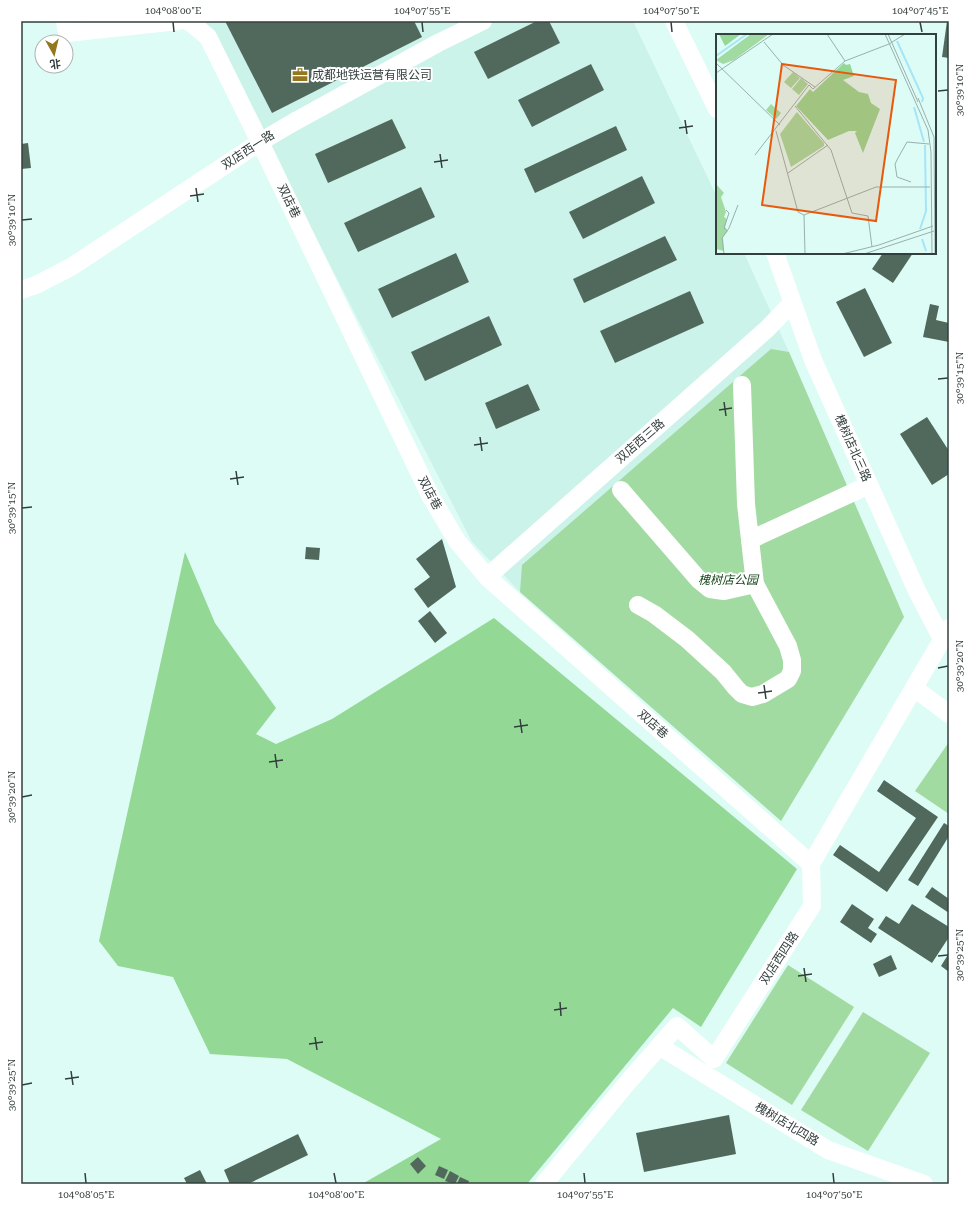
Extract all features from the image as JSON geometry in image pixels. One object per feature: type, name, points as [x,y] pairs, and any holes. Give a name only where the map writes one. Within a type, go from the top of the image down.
[{"type":"street","points":[[65,21],[67,33],[178,21]]},
{"type":"street","name":"双店巷","points":[[186,21],[190,22],[208,36],[430,497],[457,541],[487,577],[811,864]]},
{"type":"street","name":"双店西一路","points":[[21,290],[36,286],[71,267],[260,142],[301,118],[438,43],[483,21]]},
{"type":"street","points":[[674,21],[716,107]]},
{"type":"street","name":"槐树店北三路","points":[[775,254],[813,360],[869,485],[917,591],[946,633]]},
{"type":"street","name":"双店西三路","points":[[487,577],[767,329],[792,302]]},
{"type":"street","points":[[638,605],[654,614],[688,639],[723,672],[742,694],[752,697],[763,694],[788,679],[792,671],[792,660],[788,646],[755,584],[746,504],[742,385]]},
{"type":"street","points":[[750,540],[869,485]]},
{"type":"street","points":[[621,490],[700,580],[710,589],[724,591],[755,584]]},
{"type":"street","points":[[811,864],[946,633]]},
{"type":"street","points":[[914,688],[949,714]]},
{"type":"street","name":"双店西四路","points":[[544,1184],[677,1026],[714,1059],[812,906],[811,864]]},
{"type":"street","name":"槐树店北四路","points":[[659,1046],[828,1150],[924,1184]]},
{"type":"shaded area","points":[[205,21],[633,21],[716,195],[716,254],[744,254],[789,352],[904,617],[781,821],[520,592],[472,542]]},
{"type":"green space","name":"槐树店公园","points":[[771,349],[789,352],[904,617],[781,821],[520,592],[522,565]]},
{"type":"green space","points":[[185,552],[215,623],[276,708],[256,734],[276,744],[332,719],[494,618],[797,869],[701,1027],[673,1008],[527,1184],[362,1184],[441,1139],[287,1059],[210,1054],[173,977],[118,966],[99,941]]},
{"type":"green space","points":[[949,742],[949,814],[915,791]]},
{"type":"green space","points":[[788,965],[854,1007],[792,1105],[726,1063]]},
{"type":"green space","points":[[863,1012],[930,1053],[868,1151],[801,1110]]},
{"type":"building","name":"成都地铁运营有限公司","points":[[225,21],[414,21],[422,37],[272,113]]},
{"type":"building","points":[[537,21],[549,21],[560,43],[488,79],[474,52]]},
{"type":"building","points":[[947,21],[949,21],[949,58],[942,57]]},
{"type":"building","points":[[591,64],[604,90],[532,127],[518,100]]},
{"type":"building","points":[[392,119],[406,148],[328,183],[315,154]]},
{"type":"building","points":[[616,126],[627,150],[535,193],[524,169]]},
{"type":"building","points":[[28,143],[31,168],[21,169],[21,144]]},
{"type":"building","points":[[642,176],[655,203],[583,239],[569,212]]},
{"type":"building","points":[[421,187],[435,217],[358,252],[344,223]]},
{"type":"building","points":[[665,236],[677,260],[584,303],[573,279]]},
{"type":"building","points":[[456,253],[469,282],[392,318],[378,289]]},
{"type":"building","points":[[882,254],[912,254],[893,283],[872,269]]},
{"type":"building","points":[[865,288],[892,343],[864,357],[836,302]]},
{"type":"building","points":[[690,291],[704,323],[615,363],[600,331]]},
{"type":"building","points":[[930,304],[939,306],[936,320],[949,323],[949,342],[923,337]]},
{"type":"building","points":[[489,316],[502,345],[425,381],[411,352]]},
{"type":"building","points":[[528,384],[540,410],[496,429],[485,403]]},
{"type":"building","points":[[927,417],[949,451],[949,474],[932,485],[900,434]]},
{"type":"building","points":[[442,539],[456,587],[428,608],[414,589],[430,577],[416,559]]},
{"type":"building","points":[[306,547],[320,548],[319,560],[305,559]]},
{"type":"building","points":[[430,611],[447,633],[435,643],[418,621]]},
{"type":"building","points":[[884,780],[938,817],[887,892],[833,855],[840,845],[879,872],[916,818],[877,791]]},
{"type":"building","points":[[944,823],[949,826],[949,836],[918,886],[908,880]]},
{"type":"building","points":[[932,887],[949,899],[949,913],[925,897]]},
{"type":"building","points":[[852,904],[874,919],[868,928],[877,934],[871,943],[840,922]]},
{"type":"building","points":[[912,904],[949,927],[949,937],[932,963],[878,928],[886,916],[899,924]]},
{"type":"building","points":[[949,953],[949,972],[941,966]]},
{"type":"building","points":[[891,955],[897,969],[879,977],[873,964]]},
{"type":"building","points":[[729,1115],[736,1154],[644,1172],[636,1133]]},
{"type":"building","points":[[298,1134],[308,1155],[248,1184],[230,1184],[224,1170]]},
{"type":"building","points":[[418,1157],[426,1166],[418,1174],[410,1164]]},
{"type":"building","points":[[439,1166],[448,1170],[444,1179],[435,1175]]},
{"type":"building","points":[[200,1170],[207,1184],[187,1184],[184,1178]]},
{"type":"building","points":[[450,1171],[459,1176],[455,1184],[445,1181]]},
{"type":"building","points":[[460,1177],[469,1181],[468,1184],[457,1184]]},
{"type":"place","name":"成都地铁运营有限公司","points":[[300,75]]}]
